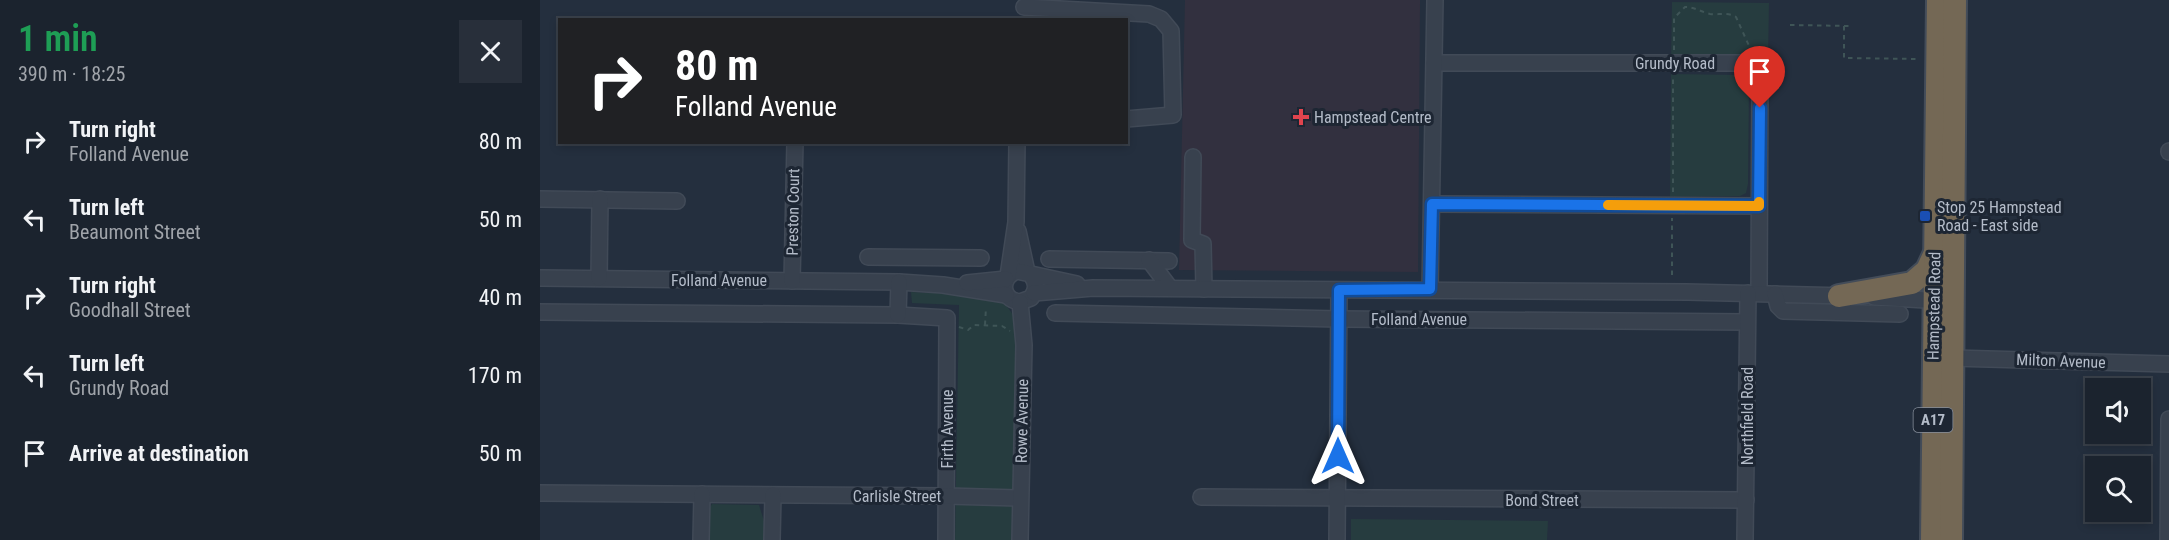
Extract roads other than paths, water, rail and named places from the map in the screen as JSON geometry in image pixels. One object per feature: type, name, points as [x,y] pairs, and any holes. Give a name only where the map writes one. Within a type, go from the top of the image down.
[{"type":"highway","name":"Hampstead Road","points":[[1938,0],[1934,255],[1944,301],[1952,358],[1951,540]]},
{"type":"highway","name":"Hampstead Road","points":[[1932,540],[1944,301],[1955,0]]},
{"type":"highway","points":[[1847,301],[1912,283],[1927,270],[1934,255]]},
{"type":"street","points":[[1430,289],[1425,252],[1432,204],[1435,0]]},
{"type":"street","points":[[1023,9],[1114,6],[1161,19],[1171,32],[1173,116],[1128,118]]},
{"type":"street","name":"Grundy Road","points":[[1434,63],[1757,63],[1760,67],[1759,206],[1754,293]]},
{"type":"street","name":"Preston Court","points":[[792,280],[795,144]]},
{"type":"street","points":[[1016,222],[1029,273],[1035,283],[1034,293],[1026,301],[1020,302],[1015,302],[1006,295],[1004,285],[1016,222],[1017,144]]},
{"type":"street","points":[[1193,156],[1192,240],[1203,244],[1204,289]]},
{"type":"street","points":[[540,199],[677,201]]},
{"type":"street","points":[[599,279],[600,199]]},
{"type":"street","points":[[1432,204],[1759,206]]},
{"type":"street","points":[[868,257],[981,258]]},
{"type":"street","points":[[871,283],[887,257]]},
{"type":"street","points":[[955,258],[973,282]]},
{"type":"street","points":[[1048,259],[1169,261]]},
{"type":"street","points":[[1065,282],[1082,259]]},
{"type":"street","points":[[1149,260],[1170,288]]},
{"type":"street","points":[[1007,278],[1017,271],[1029,273]]},
{"type":"street","name":"Folland Avenue","points":[[1029,273],[1093,288]]},
{"type":"street","name":"Folland Avenue","points":[[540,278],[899,282],[943,285],[1006,295]]},
{"type":"street","name":"Folland Avenue","points":[[943,285],[1007,278]]},
{"type":"street","points":[[898,315],[899,282]]},
{"type":"street","name":"Folland Avenue","points":[[1034,293],[1093,288],[1430,289],[1754,293],[1847,301],[1944,301]]},
{"type":"street","points":[[1337,540],[1339,290]]},
{"type":"street","name":"Northfield Road","points":[[1745,540],[1747,322],[1754,293]]},
{"type":"street","name":"Folland Avenue","points":[[1847,301],[1900,314]]},
{"type":"street","name":"Rowe Avenue","points":[[1020,302],[1024,345],[1020,540]]},
{"type":"street","name":"Folland Avenue","points":[[540,312],[898,315],[952,322]]},
{"type":"street","name":"Folland Avenue","points":[[1055,313],[1339,319],[1747,322]]},
{"type":"street","name":"Firth Avenue","points":[[946,540],[952,322]]},
{"type":"street","name":"Milton Avenue","points":[[1952,358],[2169,364]]},
{"type":"street","points":[[2168,540],[2169,419]]},
{"type":"street","name":"Carlisle Street","points":[[540,493],[1020,498]]},
{"type":"street","points":[[701,540],[702,494]]},
{"type":"street","points":[[772,540],[773,495]]},
{"type":"street","name":"Bond Street","points":[[1202,497],[1746,500]]},
{"type":"place","name":"Hampstead Centre","points":[[1301,117]]},
{"type":"place","name":"Stop 25 Hampstead Road - East side","points":[[1925,216]]}]
